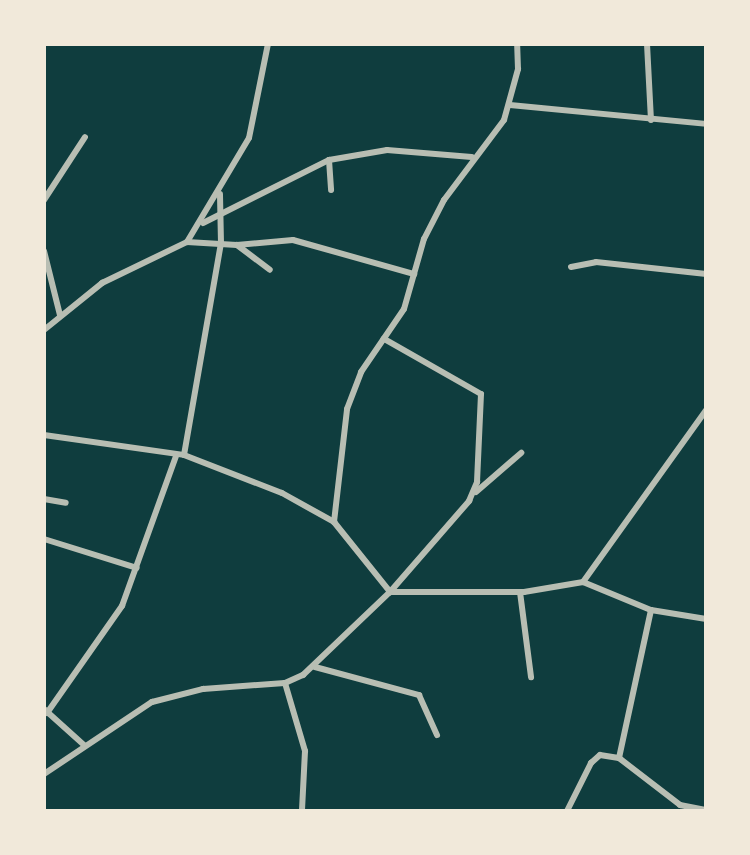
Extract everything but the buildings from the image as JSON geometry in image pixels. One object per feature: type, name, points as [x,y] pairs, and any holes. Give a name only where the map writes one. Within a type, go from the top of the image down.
[{"type":"street","points":[[44,330],[102,283],[187,242],[201,224],[249,138],[268,44]]},
{"type":"street","points":[[334,522],[347,409],[361,372],[404,309],[424,239],[472,157],[510,105],[517,44]]},
{"type":"street","points":[[647,44],[651,120]]},
{"type":"street","points":[[510,105],[706,124]]},
{"type":"street","points":[[44,200],[85,137]]},
{"type":"street","points":[[201,224],[329,160],[387,150],[472,157]]},
{"type":"street","points":[[329,160],[331,190]]},
{"type":"street","points":[[84,746],[45,711],[111,628],[138,568],[180,455],[222,243],[219,192]]},
{"type":"street","points":[[187,242],[237,245],[293,240],[415,274]]},
{"type":"street","points":[[237,245],[270,270]]},
{"type":"street","points":[[44,251],[60,315]]},
{"type":"street","points":[[571,267],[596,262],[706,274]]},
{"type":"street","points":[[384,340],[481,394],[475,492]]},
{"type":"street","points":[[583,582],[706,410]]},
{"type":"street","points":[[44,435],[180,455],[282,493],[334,522],[390,592]]},
{"type":"street","points":[[44,774],[152,702],[203,689],[285,683],[315,667],[390,592],[475,492],[522,453]]},
{"type":"street","points":[[44,499],[66,503]]},
{"type":"street","points":[[44,539],[138,568]]},
{"type":"street","points":[[390,592],[520,592],[583,582],[651,610],[706,619]]},
{"type":"street","points":[[520,592],[531,677]]},
{"type":"street","points":[[619,758],[651,610]]},
{"type":"street","points":[[315,667],[419,695],[437,735]]},
{"type":"street","points":[[285,683],[305,751],[302,811]]},
{"type":"street","points":[[567,811],[591,763],[600,755],[619,758],[680,806],[706,810]]}]
